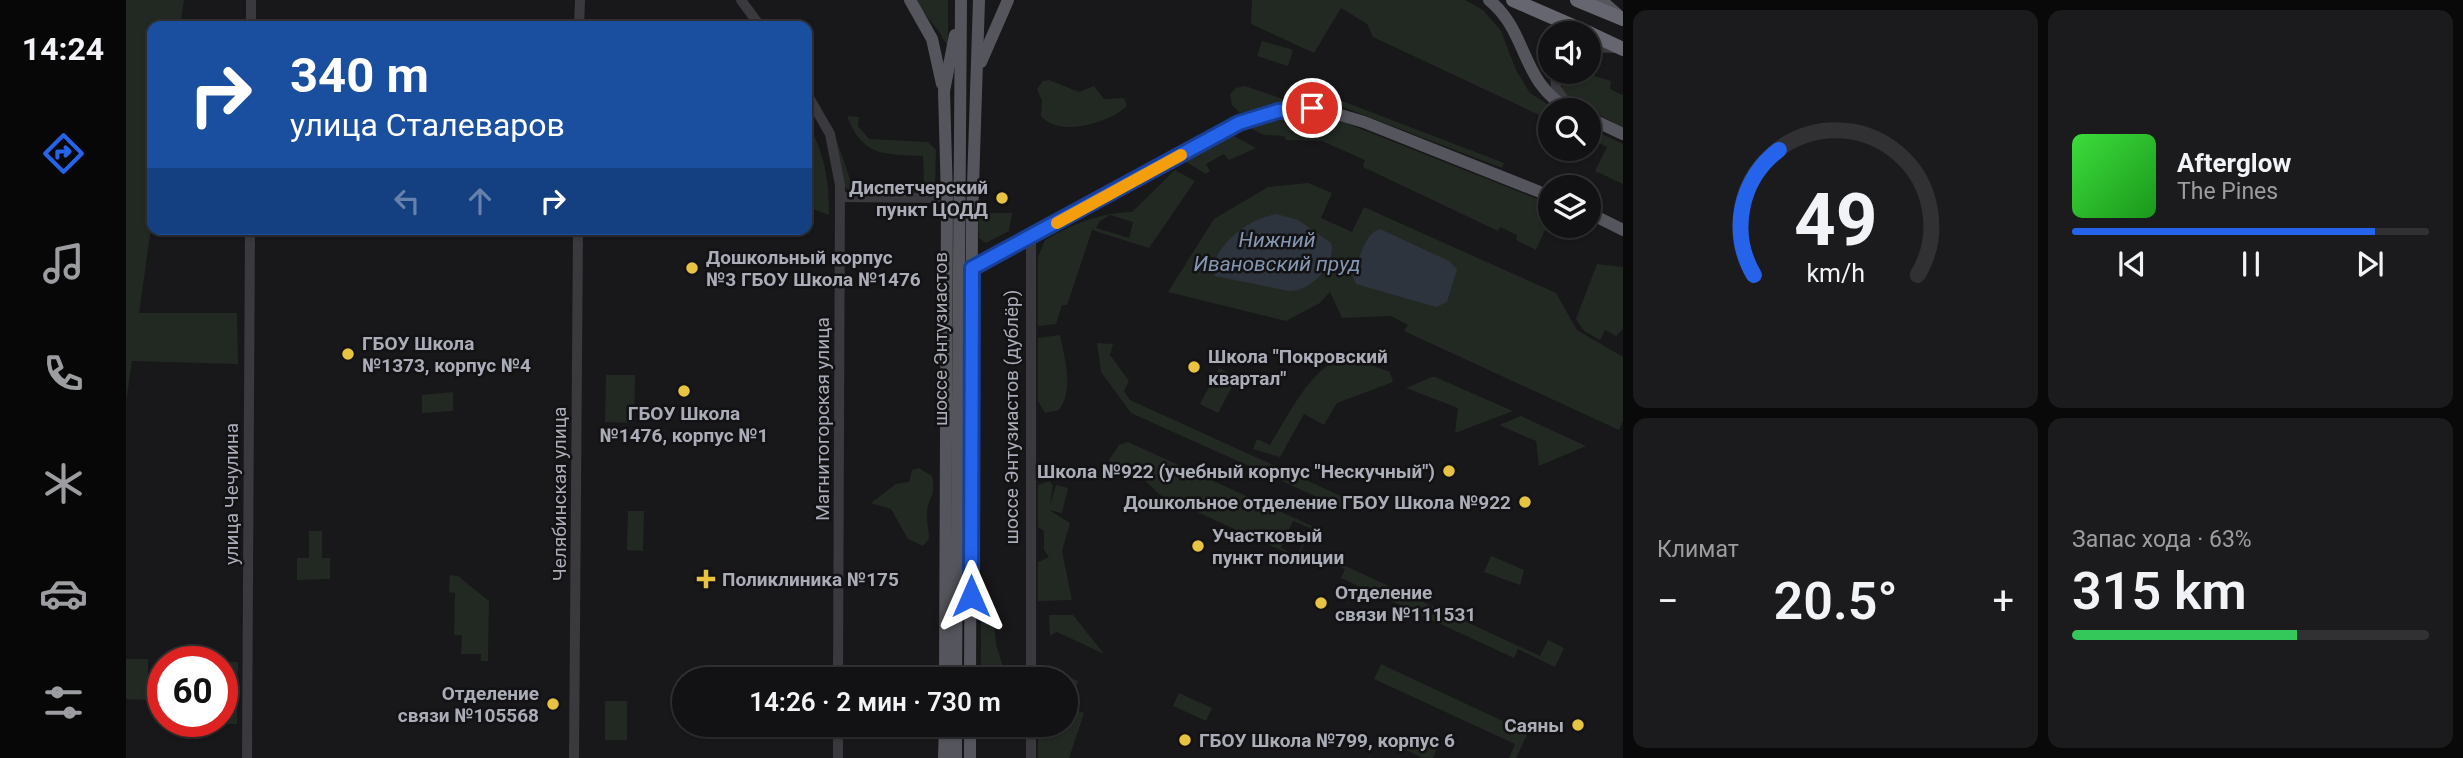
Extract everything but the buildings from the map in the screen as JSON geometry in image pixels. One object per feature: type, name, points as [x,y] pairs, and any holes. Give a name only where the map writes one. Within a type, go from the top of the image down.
[{"type":"highway","points":[[1513,0],[1561,21]]},
{"type":"highway","points":[[1577,0],[1623,19]]},
{"type":"highway","points":[[1601,39],[1623,49]]},
{"type":"main road","points":[[910,0],[932,39],[944,91],[947,198],[945,667]]},
{"type":"main road","name":"шоссе Энтузиастов","points":[[957,667],[966,268],[978,72],[979,0]]},
{"type":"main road","points":[[978,72],[1000,13],[1008,0]]},
{"type":"main road","points":[[1489,0],[1512,27],[1539,85],[1551,98]]},
{"type":"main road","points":[[1601,0],[1623,19]]},
{"type":"main road","points":[[944,91],[961,4]]},
{"type":"main road","name":"шоссе Энтузиастов","points":[[961,4],[970,667]]},
{"type":"main road","points":[[966,268],[1031,238],[1239,123],[1293,108],[1321,110],[1364,122],[1538,191]]},
{"type":"main road","points":[[1601,124],[1623,134]]},
{"type":"main road","points":[[1601,219],[1623,230]]},
{"type":"main road","points":[[944,758],[945,737]]},
{"type":"main road","points":[[956,737],[956,758]]},
{"type":"main road","points":[[970,737],[970,758]]},
{"type":"street","points":[[251,0],[251,21]]},
{"type":"street","points":[[579,21],[580,0]]},
{"type":"street","points":[[741,0],[756,21]]},
{"type":"street","points":[[1601,48],[1623,49]]},
{"type":"street","name":"Магнитогорская улица","points":[[812,103],[830,134],[840,197],[838,667]]},
{"type":"street","points":[[840,197],[947,198]]},
{"type":"street","name":"улица Чечулина","points":[[247,758],[250,235]]},
{"type":"street","name":"Челябинская улица","points":[[574,758],[578,235]]},
{"type":"street","name":"шоссе Энтузиастов (дублёр)","points":[[1031,238],[1031,667]]},
{"type":"street","points":[[838,737],[838,758]]},
{"type":"street","points":[[1031,737],[1031,758]]},
{"type":"shaded area","points":[[126,0],[184,0],[181,21],[147,21],[147,235],[150,235],[139,313],[237,313],[238,364],[132,361],[126,402]]},
{"type":"shaded area","points":[[913,0],[948,0],[948,47],[938,30]]},
{"type":"shaded area","points":[[1252,0],[1465,0],[1483,10],[1501,31],[1516,70],[1530,93],[1538,98],[1538,114],[1373,37],[1367,24],[1341,8],[1314,53],[1251,24]]},
{"type":"shaded area","points":[[1262,41],[1293,50],[1288,66],[1257,56]]},
{"type":"shaded area","points":[[1601,78],[1611,81],[1610,89],[1623,95],[1623,127],[1601,116],[1601,98],[1566,98],[1561,84],[1601,84]]},
{"type":"shaded area","points":[[1049,80],[1079,92],[1094,86],[1104,99],[1124,98],[1127,106],[1108,118],[1084,126],[1059,126],[1049,123],[1041,116],[1042,101],[1037,89],[1043,81]]},
{"type":"shaded area","points":[[1245,86],[1290,103],[1240,113],[1232,105],[1230,94],[1236,88]]},
{"type":"shaded area","points":[[1329,96],[1504,163],[1502,168],[1327,101]]},
{"type":"shaded area","points":[[847,116],[859,117],[858,126],[869,139],[928,142],[936,150],[935,190],[926,193],[851,192],[845,187],[830,121],[852,185],[924,185],[923,156],[876,151],[860,139]]},
{"type":"shaded area","points":[[1292,116],[1324,117],[1346,123],[1538,199],[1538,238],[1541,238],[1536,250],[1516,240],[1517,235],[1500,227],[1498,231],[1363,167],[1365,160],[1322,141],[1286,140],[1284,136],[1264,135],[1248,127]]},
{"type":"shaded area","points":[[813,133],[826,173],[829,215],[812,209]]},
{"type":"shaded area","points":[[1230,134],[1256,148],[1229,160],[1224,154],[1206,164],[1210,171],[1206,174],[1183,160]]},
{"type":"shaded area","points":[[1601,134],[1623,144],[1623,184],[1595,171],[1607,147],[1601,144]]},
{"type":"shaded area","points":[[1175,170],[1195,181],[1149,248],[1092,230],[1067,305],[1062,305],[1056,324],[1038,326],[1038,257],[1045,240],[1087,220],[1108,215],[1132,212]],"holes":[[[1110,215],[1133,222],[1129,238],[1096,228],[1100,221]]]},
{"type":"shaded area","points":[[1308,183],[1332,193],[1321,218],[1352,232],[1364,207],[1556,293],[1577,330],[1623,357],[1623,421],[1619,430],[1404,331],[1408,325],[1391,316],[1342,318],[1330,292],[1320,303],[1286,321],[1168,292],[1214,219],[1268,187]]},
{"type":"shaded area","points":[[983,213],[1012,213],[1009,231],[986,243],[979,238],[978,218]]},
{"type":"shaded area","points":[[1597,264],[1623,267],[1623,329],[1616,336],[1605,330],[1600,340],[1584,331],[1576,319]]},
{"type":"shaded area","points":[[1060,335],[1066,364],[1066,393],[1059,410],[1045,413],[1038,401],[1038,338]]},
{"type":"shaded area","points":[[1097,343],[1113,344],[1110,355],[1129,381],[1124,391],[1130,400],[1350,500],[1346,510],[1131,413],[1101,372]]},
{"type":"shaded area","points":[[1370,350],[1371,365],[1390,372],[1393,382],[1337,403],[1324,425],[1304,414],[1280,457],[1253,449],[1257,439],[1270,445],[1298,398],[1321,371],[1335,360],[1351,353]]},
{"type":"shaded area","points":[[1219,368],[1237,378],[1218,413],[1200,404]]},
{"type":"shaded area","points":[[606,375],[635,375],[634,423],[605,422]]},
{"type":"shaded area","points":[[1432,377],[1513,411],[1455,433],[1458,408],[1406,388]]},
{"type":"shaded area","points":[[453,392],[453,411],[422,413],[422,395]]},
{"type":"shaded area","points":[[1521,416],[1586,446],[1539,466],[1536,441],[1499,425]]},
{"type":"shaded area","points":[[1128,442],[1312,526],[1298,558],[1160,495],[1135,471],[1108,461],[1119,445]],"holes":[[[1293,521],[1310,528],[1297,556],[1281,548]]]},
{"type":"shaded area","points":[[919,468],[932,476],[933,488],[927,510],[929,539],[923,546],[908,539],[891,509],[871,503],[896,484],[909,482],[912,470]]},
{"type":"shaded area","points":[[1049,481],[1053,485],[1050,505],[1056,485],[1068,488],[1062,513],[1049,510],[1070,523],[1062,551],[1072,600],[1038,601],[1038,562],[1049,557],[1044,550],[1044,531],[1038,527],[1038,485]]},
{"type":"shaded area","points":[[628,511],[644,511],[643,551],[627,550]]},
{"type":"shaded area","points":[[309,531],[322,531],[322,558],[330,558],[330,579],[297,580],[297,558],[309,558]]},
{"type":"shaded area","points":[[1324,556],[1540,656],[1548,640],[1564,648],[1555,667],[1518,649],[1514,658],[1341,578],[1345,569],[1322,559]]},
{"type":"shaded area","points":[[1491,556],[1524,570],[1520,585],[1484,572]]},
{"type":"shaded area","points":[[450,575],[458,576],[489,601],[488,661],[481,661],[481,654],[461,654],[462,635],[454,635],[455,593],[449,592]]},
{"type":"shaded area","points":[[1049,615],[1073,615],[1104,654],[1057,632],[1050,636]]},
{"type":"shaded area","points":[[981,619],[994,622],[996,644],[1003,667],[981,667]]},
{"type":"shaded area","points":[[126,659],[147,659],[147,700],[126,699]]},
{"type":"shaded area","points":[[1381,664],[1528,733],[1516,758],[1509,758],[1515,744],[1374,679]]},
{"type":"shaded area","points":[[1179,693],[1212,708],[1206,721],[1173,706]]},
{"type":"shaded area","points":[[605,701],[627,701],[627,740],[605,740]]},
{"type":"shaded area","points":[[1078,711],[1084,713],[1078,731]]},
{"type":"shaded area","points":[[1038,737],[1076,737],[1069,758],[1038,758]]},
{"type":"shaded area","points":[[1395,738],[1415,738],[1437,748],[1433,758],[1422,758],[1393,743]]},
{"type":"water","name":"Нижний Ивановский пруд","points":[[1276,214],[1298,220],[1331,243],[1330,260],[1320,276],[1305,287],[1289,291],[1215,276],[1213,263],[1224,245],[1247,225]]},
{"type":"water","points":[[1380,229],[1449,261],[1457,269],[1447,302],[1436,307],[1356,284],[1353,276],[1363,248],[1370,236]]},
{"type":"slow traffic","points":[[1057,223],[1181,155]]},
{"type":"place","name":"Диспетчерский пункт ЦОДД","points":[[1002,198]]},
{"type":"place","name":"Дошкольный корпус №3 ГБОУ Школа №1476","points":[[692,268]]},
{"type":"place","name":"ГБОУ Школа №1373, корпус №4","points":[[348,354]]},
{"type":"place","name":"Школа \"Покровский квартал\"","points":[[1194,367]]},
{"type":"place","name":"ГБОУ Школа №1476, корпус №1","points":[[684,391]]},
{"type":"place","name":"Школа №922 (учебный корпус \"Нескучный\")","points":[[1449,471]]},
{"type":"place","name":"Дошкольное отделение ГБОУ Школа №922","points":[[1525,502]]},
{"type":"place","name":"Участковый пункт полиции","points":[[1198,546]]},
{"type":"place","name":"Поликлиника №175","points":[[706,579]]},
{"type":"place","name":"Отделение связи №111531","points":[[1321,603]]},
{"type":"place","name":"Отделение связи №105568","points":[[553,704]]},
{"type":"place","name":"Саяны","points":[[1578,725]]},
{"type":"place","name":"ГБОУ Школа №799, корпус 6","points":[[1185,740]]},
{"type":"route","points":[[971,596],[972,268],[981,266],[1239,123],[1278,111],[1312,108]]}]
